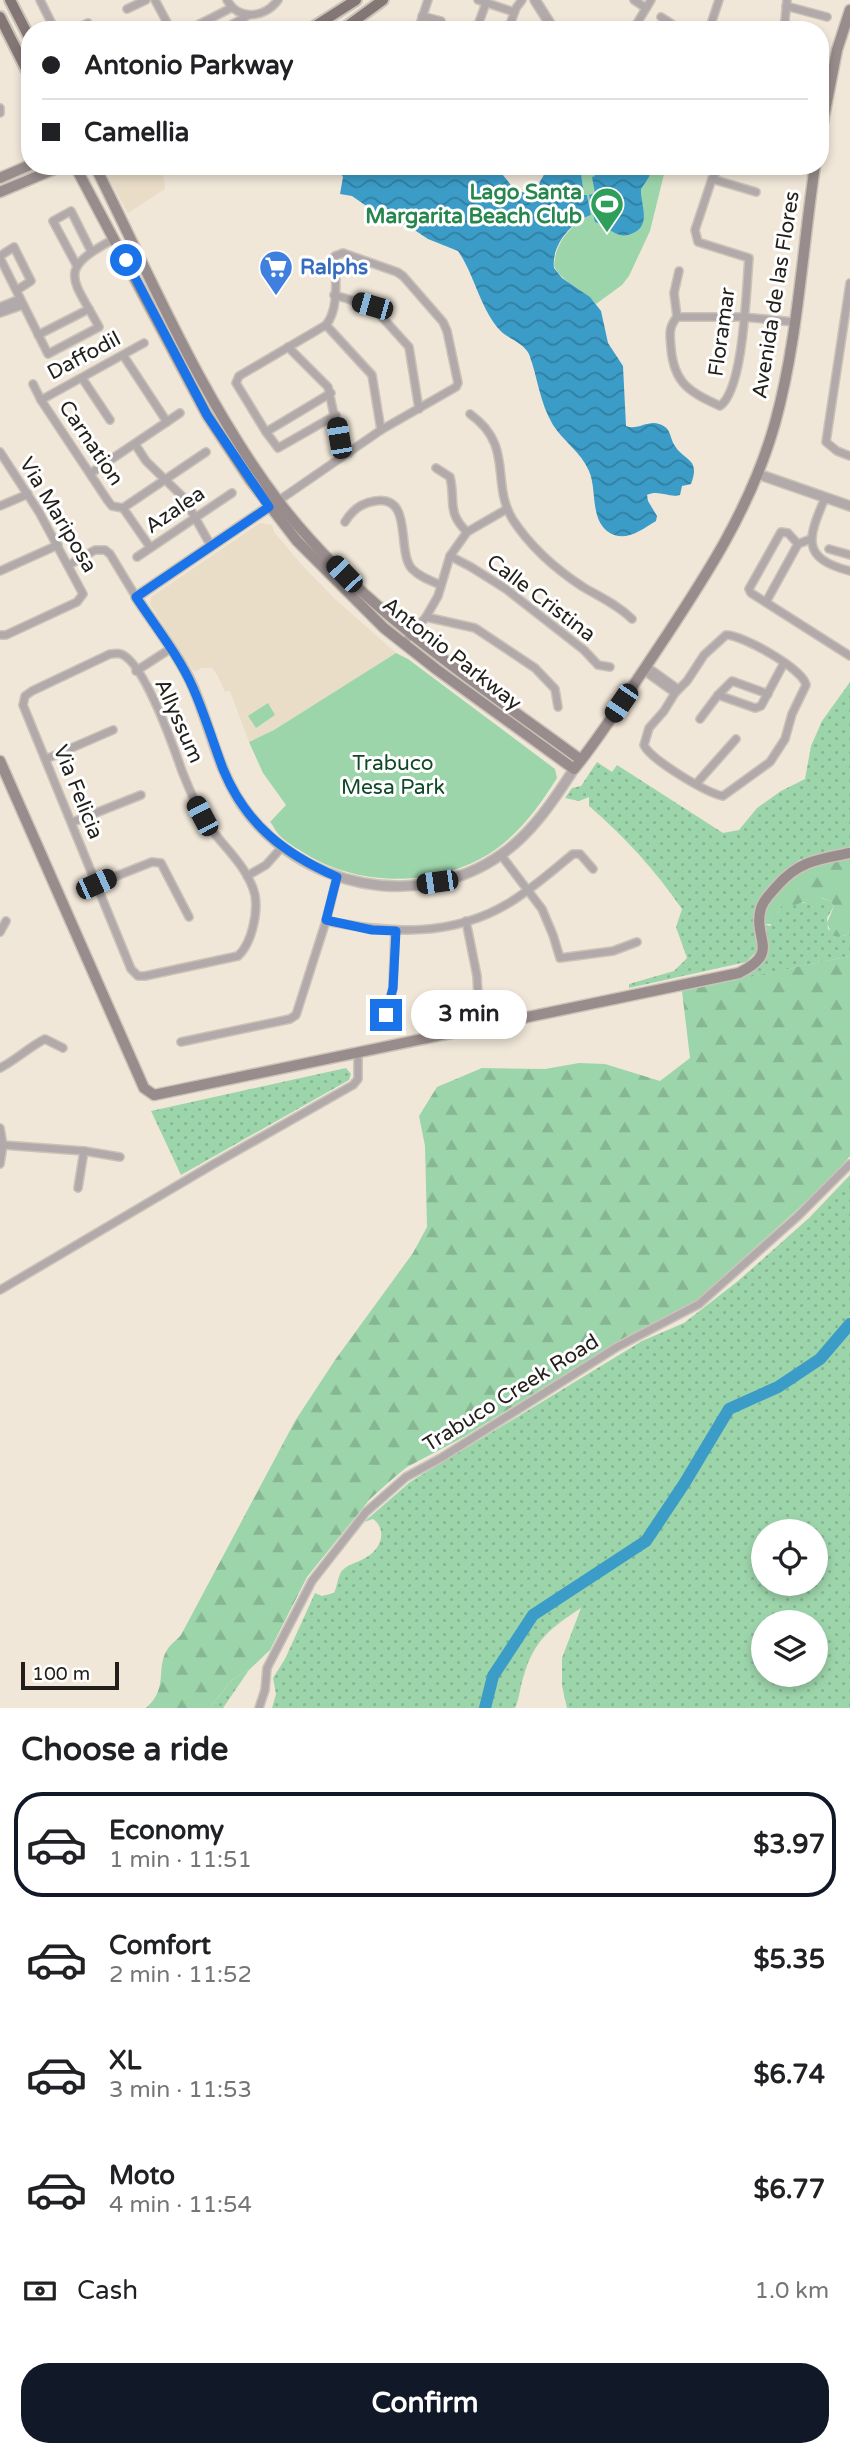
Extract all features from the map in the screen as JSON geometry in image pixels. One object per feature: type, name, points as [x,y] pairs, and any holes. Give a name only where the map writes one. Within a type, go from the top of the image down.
[{"type":"main road","points":[[10,0],[21,21]]},
{"type":"main road","points":[[323,21],[356,0]]},
{"type":"main road","points":[[354,21],[383,0]]},
{"type":"main road","points":[[829,91],[837,50],[850,10]]},
{"type":"main road","points":[[0,17],[21,59]]},
{"type":"main road","points":[[0,178],[21,169]]},
{"type":"main road","points":[[0,192],[41,175]]},
{"type":"main road","name":"Antonio Parkway","points":[[80,175],[207,415],[328,575],[403,644],[574,769]]},
{"type":"main road","name":"Antonio Parkway","points":[[100,175],[200,376],[274,504],[344,574],[411,635],[581,760]]},
{"type":"main road","name":"Avenida de las Flores","points":[[574,769],[645,668],[715,560],[734,527],[758,474],[778,414],[794,322],[814,175]]},
{"type":"main road","points":[[0,761],[144,1088],[151,1094],[160,1095],[739,972],[753,965],[762,955],[762,907],[767,897],[801,865],[850,853]]},
{"type":"street","points":[[40,0],[50,21]]},
{"type":"street","points":[[127,9],[146,0]]},
{"type":"street","points":[[155,0],[166,21]]},
{"type":"street","points":[[238,21],[269,8],[278,0]]},
{"type":"street","points":[[421,21],[428,0]]},
{"type":"street","points":[[511,21],[522,0]]},
{"type":"street","points":[[535,0],[548,21]]},
{"type":"street","points":[[634,0],[648,4],[638,21]]},
{"type":"street","points":[[712,21],[719,0]]},
{"type":"street","points":[[479,21],[482,1],[514,12]]},
{"type":"street","points":[[785,21],[786,3],[827,17]]},
{"type":"street","points":[[207,21],[229,4],[240,15],[247,16]]},
{"type":"street","points":[[422,16],[441,21]]},
{"type":"street","points":[[662,17],[668,21]]},
{"type":"street","points":[[0,108],[0,113]]},
{"type":"street","points":[[715,175],[712,180],[755,192]]},
{"type":"street","name":"Floramar","points":[[677,317],[669,330],[673,361],[680,382],[697,396],[720,406],[728,401],[735,379],[749,258],[698,242],[695,230],[712,180]]},
{"type":"street","points":[[17,290],[32,281],[14,247],[0,257],[48,354],[99,327],[75,279],[76,264],[53,221],[71,211],[91,251]]},
{"type":"street","points":[[76,264],[91,251],[114,239]]},
{"type":"street","points":[[136,597],[381,430],[456,387],[458,378],[443,322],[397,272],[343,253],[335,256],[331,318],[326,325],[239,376],[236,383],[275,446],[280,447],[335,415]]},
{"type":"street","points":[[679,271],[674,293],[677,317],[743,317],[794,322]]},
{"type":"street","points":[[850,282],[826,442],[837,451],[850,456]]},
{"type":"street","points":[[334,295],[372,306],[409,347],[419,409]]},
{"type":"street","points":[[0,307],[22,302]]},
{"type":"street","points":[[0,313],[22,302]]},
{"type":"street","points":[[38,335],[89,309]]},
{"type":"street","points":[[326,325],[372,375],[381,430]]},
{"type":"street","name":"Daffodil","points":[[41,400],[144,344]]},
{"type":"street","points":[[288,347],[331,393],[339,438],[349,453]]},
{"type":"street","points":[[123,355],[167,422]]},
{"type":"street","points":[[82,378],[110,419]]},
{"type":"street","name":"Carnation","points":[[33,384],[112,506],[123,508],[150,547]]},
{"type":"street","points":[[266,432],[331,393]]},
{"type":"street","points":[[91,473],[180,413]]},
{"type":"street","points":[[470,414],[490,431],[495,443],[507,509],[530,541],[564,573],[624,611],[632,619]]},
{"type":"street","points":[[135,444],[146,461],[184,498],[211,546]]},
{"type":"street","name":"Via Mariposa","points":[[0,452],[28,494],[82,591],[77,602],[6,635],[0,635]]},
{"type":"street","points":[[123,508],[206,452]]},
{"type":"street","points":[[436,468],[450,477],[452,510],[456,521],[467,532]]},
{"type":"street","points":[[758,474],[850,506]]},
{"type":"street","name":"Azalea","points":[[137,556],[232,492]]},
{"type":"street","points":[[0,506],[28,494]]},
{"type":"street","points":[[825,498],[811,539],[815,551],[824,562],[850,571]]},
{"type":"street","points":[[345,522],[352,510],[368,502],[385,501],[394,506],[402,522],[405,553],[412,569],[441,586]]},
{"type":"street","points":[[403,644],[426,617],[438,596],[450,556],[467,532],[507,509]]},
{"type":"street","points":[[798,544],[788,533],[780,532],[749,589],[751,593],[850,656]]},
{"type":"street","points":[[766,602],[798,544],[811,539]]},
{"type":"street","points":[[0,571],[58,545]]},
{"type":"street","points":[[829,549],[850,555]]},
{"type":"street","name":"Avenida de las Flores","points":[[69,565],[94,550],[105,550],[110,554],[193,686],[231,786],[254,820],[282,847],[309,865],[337,877],[357,883],[387,886],[427,884],[479,868],[501,855],[537,821],[574,769]]},
{"type":"street","name":"Calle Cristina","points":[[450,556],[471,566],[514,596],[584,650],[598,666],[610,667]]},
{"type":"street","points":[[426,617],[475,628],[535,668],[555,689],[558,707]]},
{"type":"street","points":[[726,635],[735,636],[784,663],[803,677],[806,685],[785,738],[775,757],[760,771],[723,796],[696,784],[649,753],[644,745],[649,728],[676,691],[694,673],[704,655],[726,635]]},
{"type":"street","points":[[136,671],[170,649]]},
{"type":"street","name":"Allyssum","points":[[25,696],[110,654],[120,654],[128,659],[160,712],[198,809],[247,876],[255,896],[255,907],[250,934],[238,956],[138,976]]},
{"type":"street","points":[[718,695],[755,708],[761,706],[784,663]]},
{"type":"street","points":[[645,668],[676,691]]},
{"type":"street","points":[[700,719],[732,681],[768,694]]},
{"type":"street","name":"Via Felicia","points":[[25,696],[23,705],[131,969],[138,976]]},
{"type":"street","points":[[46,759],[113,730]]},
{"type":"street","points":[[696,784],[736,739]]},
{"type":"street","points":[[73,822],[141,795]]},
{"type":"street","points":[[247,876],[266,865],[282,847]]},
{"type":"street","points":[[326,920],[372,930],[439,927],[466,921],[507,904],[573,854],[580,854],[593,869]]},
{"type":"street","points":[[501,855],[542,909],[554,935],[560,958],[612,951],[637,942]]},
{"type":"street","points":[[96,884],[139,866],[152,862],[161,863],[189,917]]},
{"type":"street","points":[[181,1042],[293,1017],[298,1012],[337,877]]},
{"type":"street","points":[[0,932],[6,921]]},
{"type":"street","points":[[466,921],[477,976],[478,996]]},
{"type":"street","points":[[386,1015],[393,988],[396,931]]},
{"type":"street","points":[[0,1068],[45,1039],[63,1048]]},
{"type":"street","points":[[0,1290],[353,1085],[358,1079],[358,1052]]},
{"type":"street","points":[[0,1128],[3,1145],[0,1164]]},
{"type":"street","points":[[3,1145],[84,1151],[120,1157]]},
{"type":"street","points":[[78,1188],[84,1151]]},
{"type":"street","name":"Trabuco Creek Road","points":[[259,1708],[265,1690],[267,1668],[312,1581],[366,1512],[406,1477],[441,1458],[617,1347],[699,1304],[798,1216],[850,1164]]},
{"type":"shaded area","points":[[107,175],[162,175],[165,189],[128,213]]},
{"type":"shaded area","points":[[260,523],[272,525],[274,532],[301,564],[335,599],[396,653],[274,730],[249,742],[230,691],[225,692],[212,668],[202,668],[194,672],[150,604],[151,597]]},
{"type":"green space","name":"Lago Santa Margarita Beach Club","points":[[581,175],[664,175],[650,231],[629,276],[622,285],[596,304],[562,277],[554,266],[557,250],[565,235],[591,215],[587,195],[584,196]]},
{"type":"green space","name":"Trabuco Mesa Park","points":[[396,653],[408,659],[555,769],[557,778],[524,824],[492,852],[436,875],[389,879],[343,871],[321,862],[284,840],[270,822],[286,805],[263,773],[249,742],[274,730]]},
{"type":"green space","points":[[850,682],[850,849],[799,860],[767,891],[756,906],[757,951],[746,962],[629,988],[629,984],[674,971],[687,958],[676,927],[682,909],[639,855],[589,806],[589,797],[579,801],[565,798],[572,788],[581,786],[597,762],[612,772],[617,765],[723,833],[739,830],[757,808],[781,791],[805,779],[811,746],[822,721]]},
{"type":"green space","points":[[268,703],[275,715],[256,728],[248,716]]},
{"type":"green space","points":[[850,857],[850,934],[838,937],[832,935],[827,923],[834,906],[822,898],[822,905],[818,909],[803,902],[790,907],[781,906],[772,924],[764,924],[766,908],[776,891],[790,876],[810,866]]},
{"type":"green space","points":[[821,898],[830,901],[834,906],[827,918],[828,929],[838,937],[850,934],[850,956],[728,982],[728,978],[765,956],[768,949],[764,924],[770,926],[781,906],[802,903],[813,907]]},
{"type":"green space","points":[[850,956],[850,1156],[833,1177],[693,1304],[598,1354],[462,1438],[407,1467],[390,1481],[370,1499],[307,1577],[270,1650],[249,1670],[232,1680],[209,1708],[146,1708],[158,1692],[165,1655],[181,1635],[295,1421],[335,1360],[413,1253],[427,1227],[425,1146],[419,1116],[437,1087],[482,1068],[545,1069],[579,1063],[605,1064],[660,1081],[690,1058],[682,991]]},
{"type":"green space","points":[[346,1068],[351,1074],[349,1080],[181,1175],[151,1111]]},
{"type":"green space","points":[[850,1175],[850,1708],[567,1708],[562,1686],[562,1658],[581,1608],[553,1628],[533,1652],[515,1708],[272,1708],[276,1694],[273,1678],[285,1659],[315,1593],[322,1596],[334,1593],[343,1569],[371,1554],[379,1545],[381,1534],[378,1524],[373,1519],[364,1522],[410,1482],[642,1341],[684,1323],[738,1281],[809,1218]]},
{"type":"green space","points":[[249,1670],[223,1708],[209,1708],[232,1680]]},
{"type":"water","points":[[342,175],[503,175],[515,190],[529,194],[534,192],[544,175],[581,175],[591,215],[576,223],[559,243],[554,268],[562,278],[590,297],[601,311],[608,343],[623,366],[626,426],[655,423],[663,426],[694,469],[691,484],[682,486],[680,495],[647,495],[657,516],[656,521],[626,536],[613,535],[607,531],[598,518],[589,471],[548,416],[529,354],[523,346],[500,331],[491,318],[458,251],[428,239],[410,227],[385,219],[352,196],[340,194]]},
{"type":"water","points":[[650,175],[641,189],[644,220],[638,230],[629,235],[617,234],[595,222],[589,195],[595,193],[592,177]]},
{"type":"waterway","points":[[485,1708],[493,1676],[533,1615],[646,1541],[729,1409],[778,1387],[820,1359],[850,1324]]},
{"type":"place","name":"Lago Santa Margarita Beach Club","points":[[607,234]]},
{"type":"place","name":"Ralphs","points":[[276,297]]},
{"type":"route","points":[[126,260],[207,415],[269,507],[136,597],[189,679],[224,770],[242,804],[267,835],[293,856],[337,877],[326,920],[372,930],[396,931],[393,988],[386,1015]]}]
